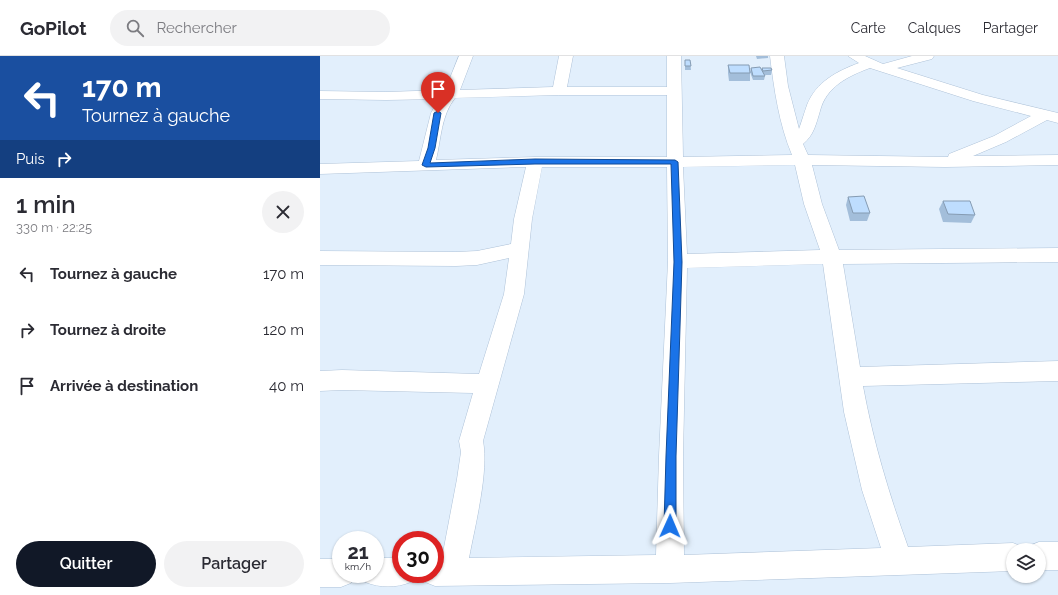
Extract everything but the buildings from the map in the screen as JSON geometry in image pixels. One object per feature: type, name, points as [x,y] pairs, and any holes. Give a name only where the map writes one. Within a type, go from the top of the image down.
[{"type":"street","points":[[426,165],[438,113],[442,104],[451,94],[466,56]]},
{"type":"street","points":[[559,91],[566,56]]},
{"type":"street","points":[[670,569],[671,456],[678,262],[673,91],[674,56]]},
{"type":"street","points":[[777,56],[781,86],[813,204],[832,257],[856,412],[875,490],[899,560]]},
{"type":"street","points":[[855,56],[876,66],[978,98],[1052,116]]},
{"type":"street","points":[[799,152],[813,107],[821,92],[842,74],[927,56]]},
{"type":"street","points":[[320,95],[379,96],[559,91],[673,91]]},
{"type":"street","points":[[945,162],[1052,116]]},
{"type":"street","points":[[1000,139],[1057,162]]},
{"type":"street","points":[[320,169],[535,162],[675,162],[799,152],[945,162],[1057,162]]},
{"type":"street","points":[[535,162],[523,219],[514,294],[471,441],[473,452],[470,479],[444,572],[670,569],[1006,557]]},
{"type":"street","points":[[320,258],[470,258],[520,249]]},
{"type":"street","points":[[678,262],[832,257],[1058,255]]},
{"type":"street","points":[[851,377],[1058,371]]},
{"type":"street","points":[[320,381],[342,380],[487,384]]},
{"type":"street","points":[[1046,556],[1058,556]]},
{"type":"street","points":[[320,573],[332,572]]},
{"type":"route","points":[[438,113],[426,165],[535,162],[675,162],[678,262],[670,526]]}]
